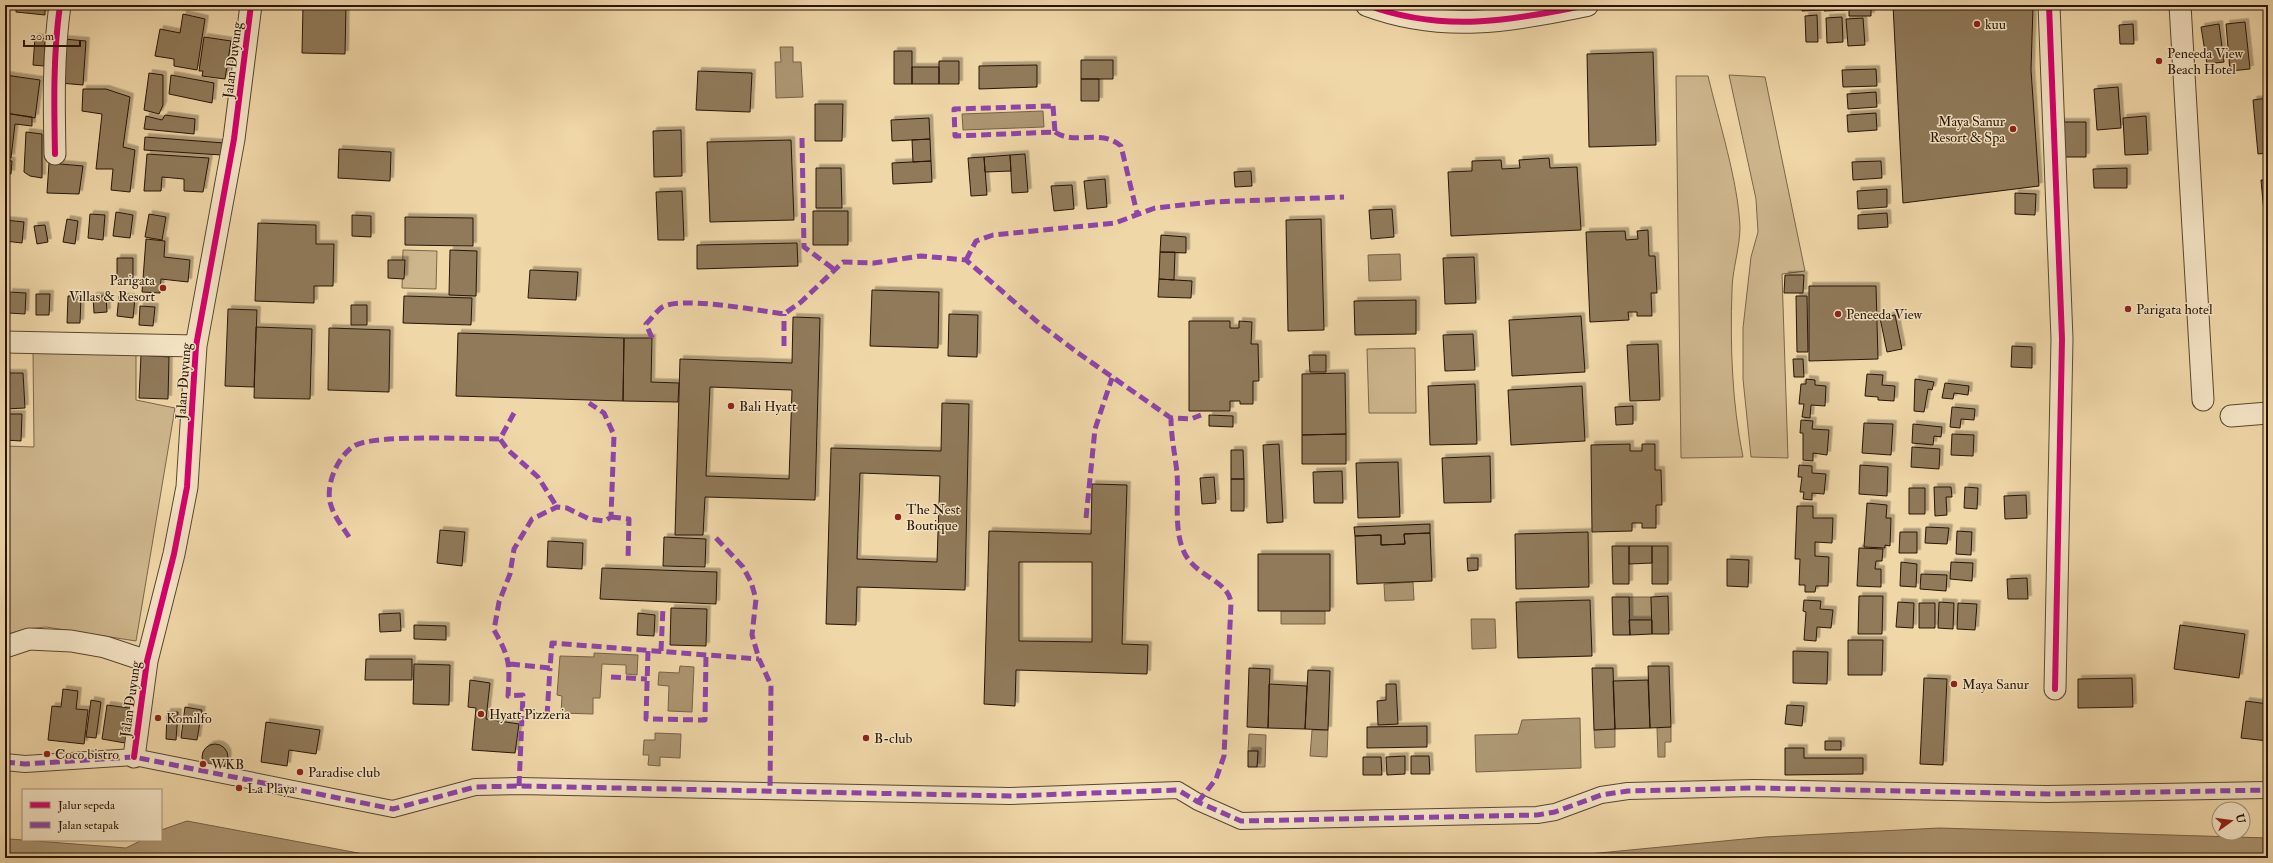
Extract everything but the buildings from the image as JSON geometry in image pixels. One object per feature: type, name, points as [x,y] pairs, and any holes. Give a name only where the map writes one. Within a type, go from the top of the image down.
[{"type":"street","points":[[55,154],[54,86],[56,33],[60,5]]},
{"type":"street","name":"Jalan Duyung","points":[[134,757],[147,661],[174,554],[187,487],[196,346],[234,139],[251,5]]},
{"type":"street","points":[[1367,5],[1389,13],[1452,23],[1493,22],[1555,8],[1587,5]]},
{"type":"street","points":[[2049,5],[2062,339],[2055,689]]},
{"type":"street","points":[[2180,5],[2204,400]]},
{"type":"street","points":[[5,342],[196,346]]},
{"type":"street","points":[[2231,416],[2268,413]]},
{"type":"street","points":[[5,647],[29,639],[71,641],[104,647],[147,661]]},
{"type":"street","points":[[5,762],[25,764],[134,757],[393,809],[475,787],[519,786],[1010,796],[1178,790],[1198,802],[1240,821],[1537,815],[1555,812],[1601,795],[1628,791],[1754,788],[2048,794],[2268,790]]},
{"type":"shaded area","points":[[780,47],[793,47],[793,62],[801,62],[803,97],[776,98],[775,62],[781,62]]},
{"type":"shaded area","points":[[1729,75],[1765,77],[1805,271],[1782,274],[1788,458],[1751,457],[1743,379],[1743,328],[1751,257],[1758,232],[1756,199]]},
{"type":"shaded area","points":[[1676,76],[1708,76],[1736,190],[1740,227],[1739,243],[1732,283],[1732,353],[1736,416],[1743,457],[1681,458]]},
{"type":"shaded area","points":[[1043,111],[1044,127],[963,130],[962,114]]},
{"type":"shaded area","points":[[403,250],[437,251],[436,289],[402,288]]},
{"type":"shaded area","points":[[1400,254],[1401,280],[1369,281],[1368,255]]},
{"type":"shaded area","points":[[1415,348],[1416,413],[1369,413],[1367,349]]},
{"type":"shaded area","points":[[33,353],[136,354],[136,400],[175,408],[136,641],[46,627],[26,629],[5,635],[5,446],[34,447]]},
{"type":"shaded area","points":[[1413,582],[1414,600],[1385,601],[1384,584]]},
{"type":"shaded area","points":[[1629,597],[1651,597],[1652,620],[1629,620]]},
{"type":"shaded area","points":[[1281,611],[1325,611],[1325,624],[1281,624]]},
{"type":"shaded area","points":[[1471,619],[1495,619],[1496,648],[1472,649]]},
{"type":"shaded area","points":[[594,653],[638,655],[637,675],[626,674],[626,665],[602,664],[600,698],[593,698],[593,714],[561,713],[562,696],[557,695],[560,656],[594,657]]},
{"type":"shaded area","points":[[680,666],[694,667],[692,712],[668,711],[669,686],[658,685],[659,672],[679,673]]},
{"type":"shaded area","points":[[1580,718],[1581,768],[1476,772],[1475,735],[1518,734],[1522,720]]},
{"type":"shaded area","points":[[1671,727],[1671,742],[1665,742],[1665,757],[1658,757],[1657,728]]},
{"type":"shaded area","points":[[1615,729],[1615,747],[1595,748],[1594,730]]},
{"type":"shaded area","points":[[1312,730],[1328,730],[1327,757],[1310,756]]},
{"type":"shaded area","points":[[655,733],[681,734],[680,758],[660,757],[660,766],[648,765],[649,755],[643,755],[644,740],[655,740]]},
{"type":"shaded area","points":[[1249,734],[1266,735],[1265,767],[1257,767],[1258,751],[1248,751]]},
{"type":"shaded area","points":[[187,821],[385,858],[5,858],[5,836],[9,839],[22,841],[126,848],[140,841],[162,841],[162,830]]},
{"type":"shaded area","points":[[1939,828],[2211,836],[2211,841],[2251,841],[2251,837],[2268,838],[2268,858],[1547,858],[1765,837]]},
{"type":"marked path","points":[[1053,106],[1055,132],[955,136],[954,109],[1053,106]]},
{"type":"marked path","points":[[1055,132],[1071,138],[1105,138],[1121,146],[1137,213]]},
{"type":"marked path","points":[[802,138],[804,247],[835,270]]},
{"type":"marked path","points":[[966,260],[976,241],[993,235],[1115,223],[1155,208],[1211,202],[1344,197]]},
{"type":"marked path","points":[[652,338],[646,324],[657,311],[670,304],[701,303],[784,314],[801,302],[843,262],[874,263],[921,256],[966,260],[1041,325],[1078,353],[1171,418]]},
{"type":"marked path","points":[[784,314],[784,346]]},
{"type":"marked path","points":[[1086,518],[1095,429],[1112,378]]},
{"type":"marked path","points":[[519,786],[523,695],[508,696],[508,662],[494,630],[499,602],[510,574],[514,549],[532,519],[557,507],[567,508],[589,519],[605,521],[611,517],[614,435],[604,413],[589,403]]},
{"type":"marked path","points":[[514,413],[500,439],[508,450],[538,477],[557,507]]},
{"type":"marked path","points":[[1198,802],[1216,779],[1224,756],[1231,603],[1225,589],[1190,562],[1181,545],[1179,535],[1177,514],[1177,473],[1172,439],[1171,418],[1191,419],[1201,415]]},
{"type":"marked path","points":[[349,537],[333,511],[329,495],[334,471],[338,463],[348,450],[354,446],[364,442],[401,439],[500,439]]},
{"type":"marked path","points":[[611,517],[629,519],[628,559]]},
{"type":"marked path","points":[[716,538],[743,567],[751,582],[756,599],[752,635],[759,659],[771,685],[770,791]]},
{"type":"marked path","points":[[661,651],[663,607]]},
{"type":"marked path","points":[[510,664],[550,668],[552,643],[759,659]]},
{"type":"marked path","points":[[648,651],[646,719],[705,720],[706,655]]},
{"type":"marked path","points":[[547,716],[550,668]]},
{"type":"marked path","points":[[611,677],[647,679]]},
{"type":"marked path","points":[[5,762],[25,764],[134,757],[393,809],[475,787],[519,786],[1010,796],[1178,790],[1198,802],[1241,821],[1537,815],[1555,812],[1601,795],[1628,791],[1754,788],[2048,794],[2268,790]]},
{"type":"cycle path","points":[[55,154],[55,61],[60,5]]},
{"type":"cycle path","points":[[134,757],[147,661],[174,554],[187,487],[196,346],[234,139],[251,5]]},
{"type":"cycle path","points":[[1367,5],[1395,14],[1450,22],[1477,22],[1531,16],[1587,5]]},
{"type":"cycle path","points":[[2049,5],[2062,339],[2055,689]]},
{"type":"place","name":"kuu","points":[[1977,24]]},
{"type":"place","name":"Peneeda View Beach Hotel","points":[[2159,61]]},
{"type":"place","name":"Maya Sanur Resort & Spa","points":[[2013,129]]},
{"type":"place","name":"Parigata Villas & Resort","points":[[163,288]]},
{"type":"place","name":"Parigata hotel","points":[[2128,309]]},
{"type":"place","name":"Peneeda View","points":[[1838,314]]},
{"type":"place","name":"Bali Hyatt","points":[[731,406]]},
{"type":"place","name":"The Nest Boutique","points":[[898,517]]},
{"type":"place","name":"Maya Sanur","points":[[1954,684]]},
{"type":"place","name":"Hyatt Pizzeria","points":[[481,714]]},
{"type":"place","name":"Komilfo","points":[[158,718]]},
{"type":"place","name":"B-club","points":[[866,738]]},
{"type":"place","name":"Coco bistro","points":[[47,754]]},
{"type":"place","name":"WKB","points":[[203,764]]},
{"type":"place","name":"Paradise club","points":[[300,772]]},
{"type":"place","name":"La Playa","points":[[239,788]]}]
